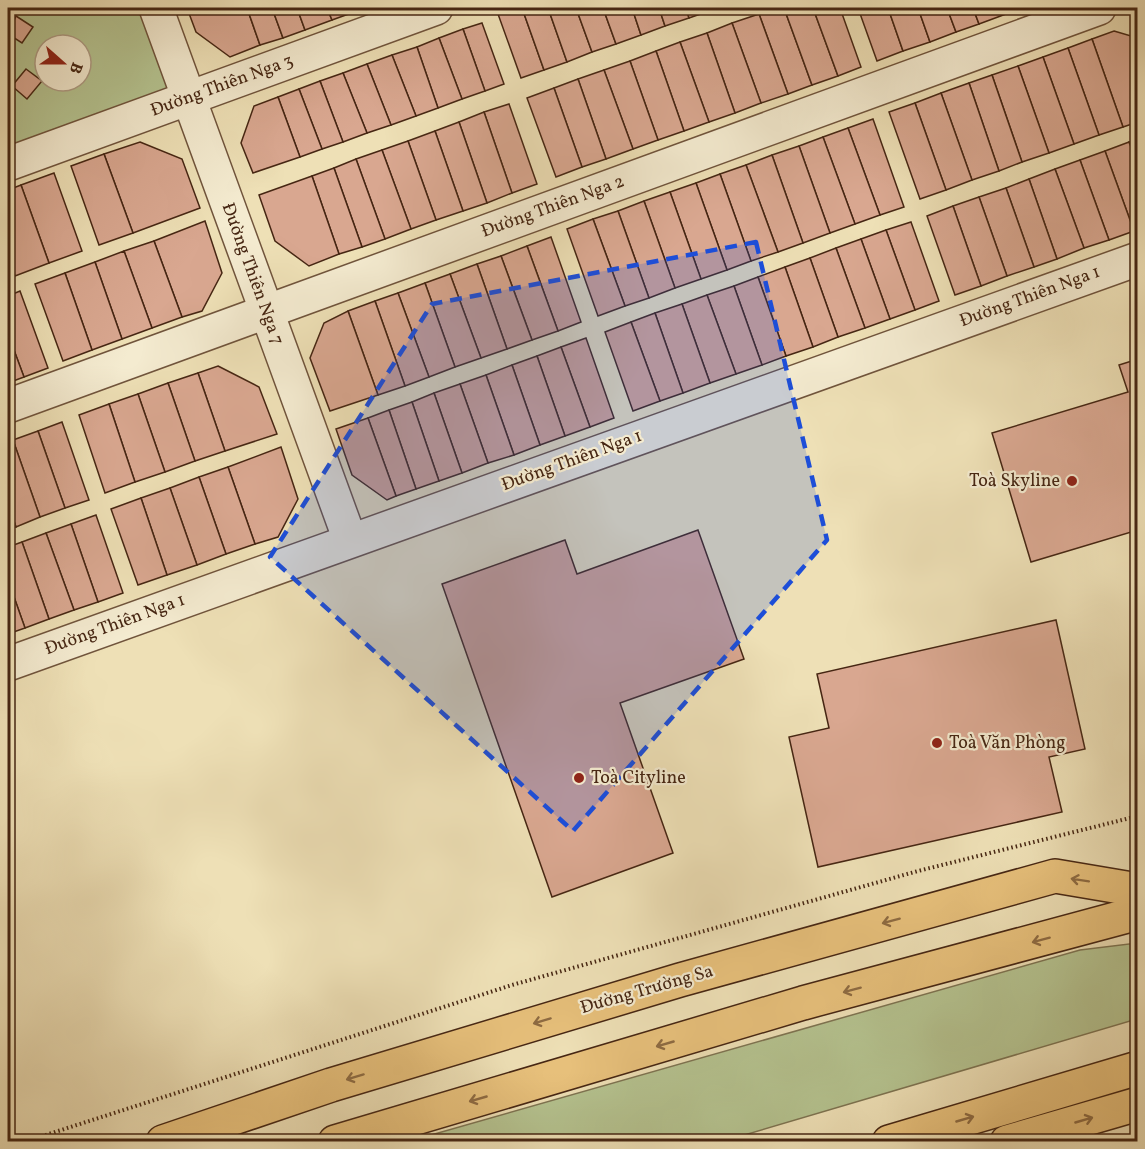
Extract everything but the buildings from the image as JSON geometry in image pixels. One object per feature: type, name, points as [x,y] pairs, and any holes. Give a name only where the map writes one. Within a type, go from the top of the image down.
[{"type":"highway","name":"Đường Trường Sa","points":[[163,1142],[331,1085],[680,980],[1054,876],[1137,890]]},
{"type":"highway","points":[[335,1142],[803,1003],[1137,913]]},
{"type":"highway","points":[[889,1142],[1137,1068]]},
{"type":"highway","points":[[1007,1142],[1137,1104]]},
{"type":"street","name":"Đường Thiên Nga 7","points":[[156,8],[350,540]]},
{"type":"street","name":"Đường Thiên Nga 3","points":[[8,164],[436,8]]},
{"type":"street","name":"Đường Thiên Nga 2","points":[[8,406],[1099,8]]},
{"type":"street","name":"Đường Thiên Nga 1","points":[[8,664],[1137,259]]},
{"type":"path","points":[[24,1142],[512,985],[918,871],[1137,816]]},
{"type":"highlighted area","points":[[756,242],[827,540],[573,831],[270,557],[432,304]]},
{"type":"green space","points":[[8,8],[156,8],[189,98],[8,164]]},
{"type":"green space","points":[[1137,943],[1137,1019],[724,1141],[410,1141],[1080,950]]},
{"type":"place","name":"Toà Skyline","points":[[1072,481]]},
{"type":"place","name":"Toà Văn Phòng","points":[[937,743]]},
{"type":"place","name":"Toà Cityline","points":[[579,778]]}]
